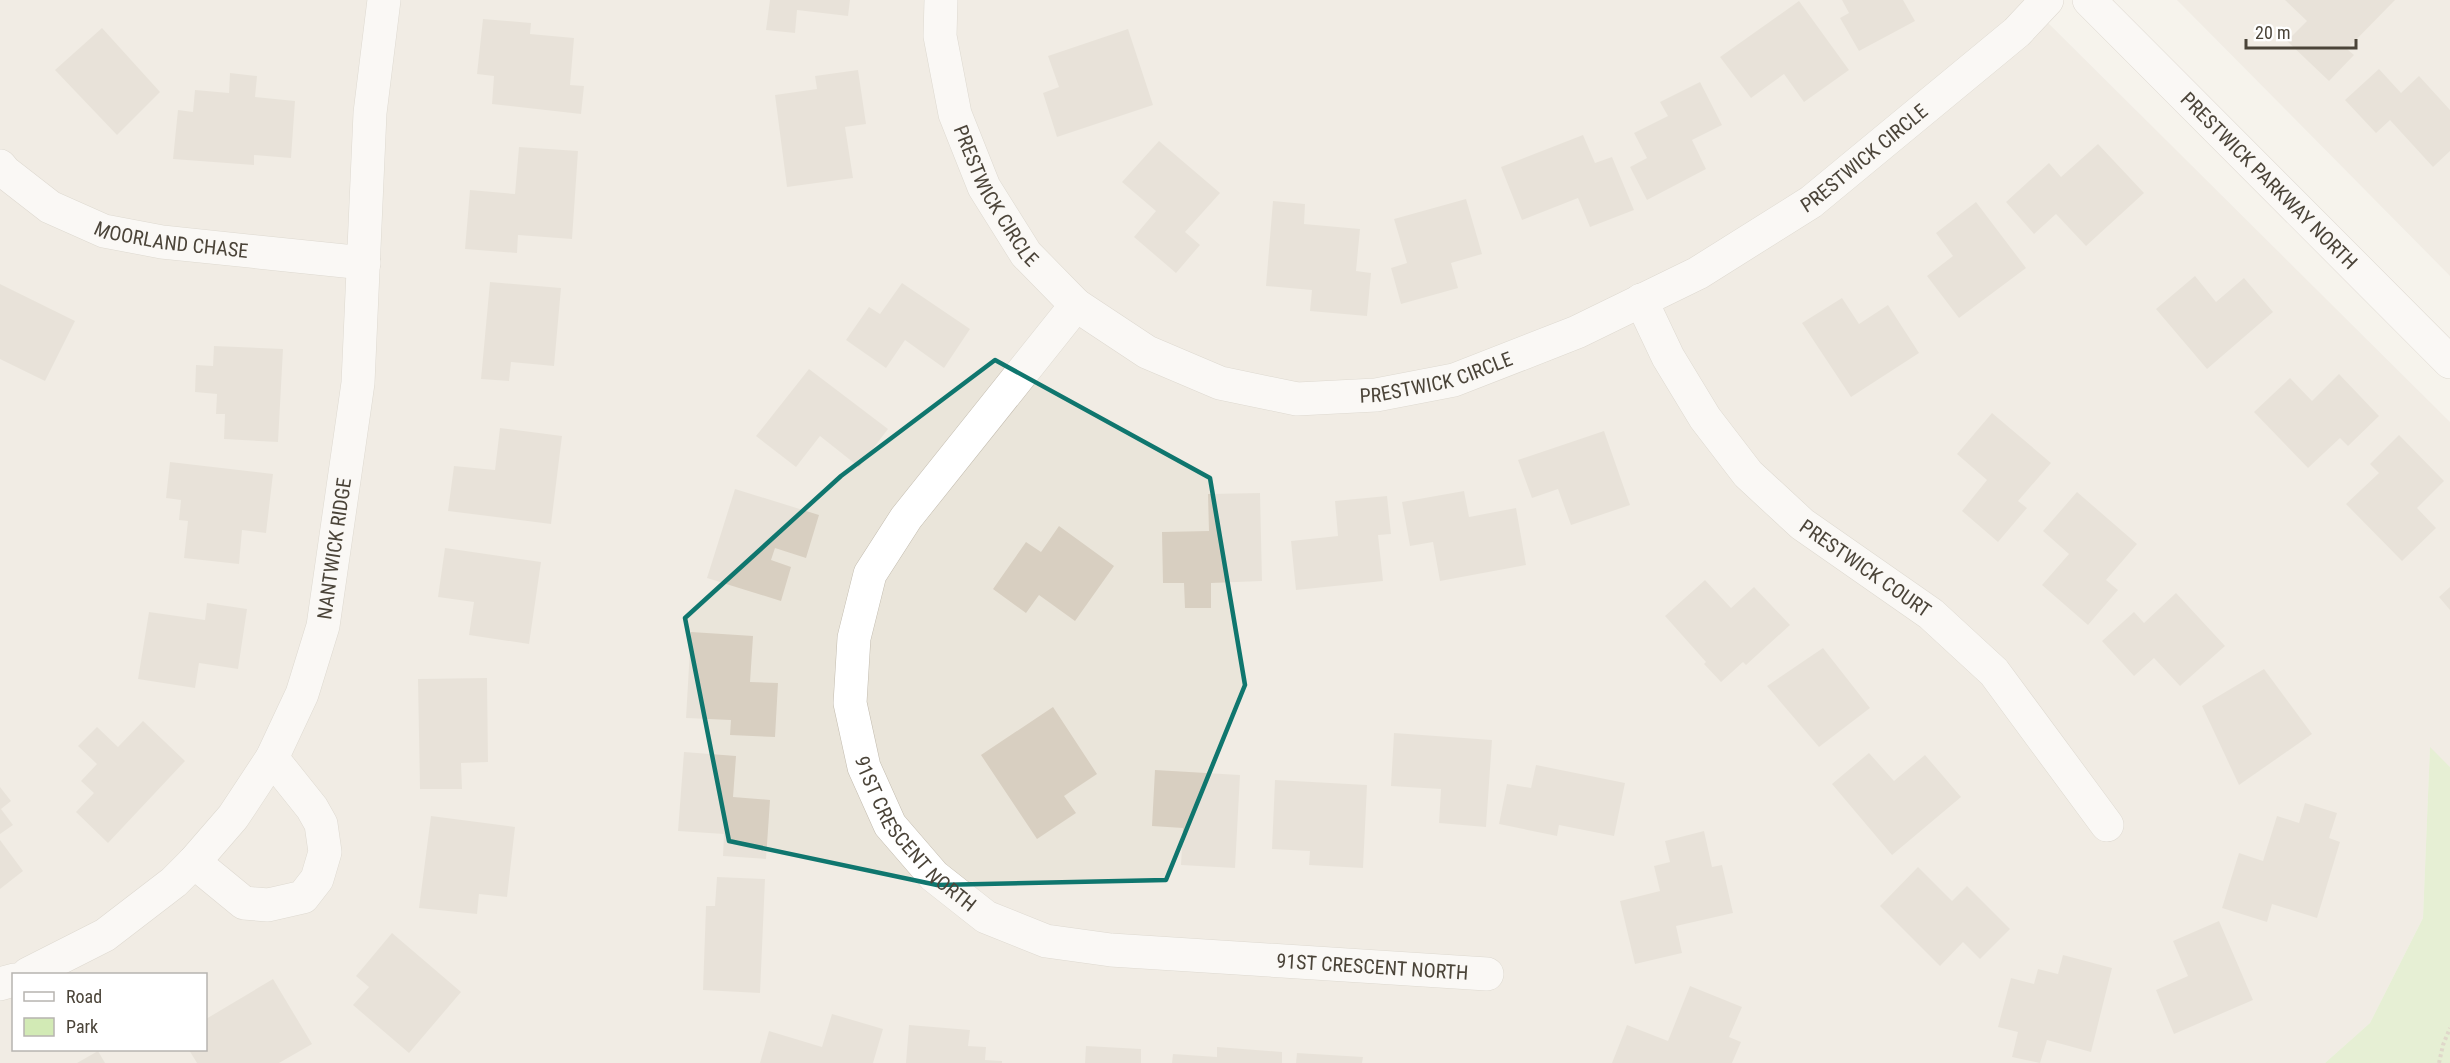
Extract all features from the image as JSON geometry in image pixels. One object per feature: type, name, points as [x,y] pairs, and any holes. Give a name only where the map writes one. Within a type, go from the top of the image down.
[{"type":"street","name":"NANTWICK RIDGE","points":[[32,973],[105,935],[174,882],[194,862],[233,817],[272,758],[302,694],[322,626],[358,383],[370,113],[384,0]]},
{"type":"street","name":"PRESTWICK CIRCLE","points":[[941,0],[940,36],[955,114],[984,187],[1026,254],[1076,305],[1147,352],[1220,383],[1297,399],[1377,395],[1454,380],[1577,333],[1698,273],[1811,202],[2017,32],[2047,0]]},
{"type":"street","name":"PRESTWICK PARKWAY NORTH","points":[[2089,0],[2450,362]]},
{"type":"street","name":"MOORLAND CHASE","points":[[0,166],[50,207],[104,231],[162,242],[364,263]]},
{"type":"street","name":"PRESTWICK COURT","points":[[1641,300],[1668,357],[1705,418],[1748,474],[1802,524],[1931,614],[1994,672],[2107,825]]},
{"type":"street","name":"91ST CRESCENT NORTH","points":[[1076,305],[906,518],[870,574],[854,638],[850,703],[864,767],[890,825],[934,876],[986,916],[1046,941],[1111,950],[1487,974]]},
{"type":"street","points":[[194,862],[244,903],[268,905],[303,897],[318,879],[325,852],[321,824],[312,808],[272,758]]},
{"type":"path","points":[[2439,1063],[2450,1028]]},
{"type":"highlighted area","points":[[995,360],[1210,478],[1245,685],[1166,880],[937,885],[729,841],[685,618],[841,476]]},
{"type":"shaded area","points":[[0,0],[2025,0],[2450,422],[2450,767],[2430,748],[2423,918],[2370,1023],[2325,1063],[0,1063]]},
{"type":"shaded area","points":[[2177,0],[2450,0],[2450,276],[2284,108]]},
{"type":"green space","points":[[2430,747],[2450,767],[2450,1063],[2325,1063],[2370,1023],[2423,918]]},
{"type":"building","points":[[770,0],[850,0],[848,16],[797,10],[795,33],[766,30]]},
{"type":"building","points":[[1842,0],[1903,0],[1915,21],[1859,51],[1840,18],[1849,13]]},
{"type":"building","points":[[2285,0],[2395,0],[2347,49],[2354,55],[2329,81],[2287,41],[2307,21]]},
{"type":"building","points":[[1799,1],[1849,70],[1804,102],[1784,74],[1751,98],[1720,57]]},
{"type":"building","points":[[483,19],[531,23],[530,34],[574,38],[570,85],[584,86],[581,114],[492,104],[494,76],[477,74]]},
{"type":"building","points":[[102,28],[160,92],[117,135],[55,70]]},
{"type":"building","points":[[1128,29],[1153,105],[1057,137],[1043,93],[1059,87],[1048,56]]},
{"type":"building","points":[[2379,69],[2401,93],[2419,76],[2450,110],[2450,151],[2433,167],[2390,120],[2376,133],[2345,100]]},
{"type":"building","points":[[858,70],[866,124],[845,127],[853,178],[787,187],[775,95],[817,89],[815,76]]},
{"type":"building","points":[[230,73],[257,76],[255,97],[295,101],[291,158],[254,155],[254,165],[173,159],[178,110],[193,112],[195,90],[229,93]]},
{"type":"building","points":[[1700,82],[1722,125],[1692,140],[1706,169],[1647,200],[1630,167],[1647,158],[1634,133],[1668,116],[1660,102]]},
{"type":"building","points":[[1583,135],[1595,163],[1612,157],[1634,210],[1590,227],[1578,198],[1522,220],[1501,167]]},
{"type":"building","points":[[1159,141],[1220,193],[1185,232],[1200,245],[1176,273],[1134,237],[1156,211],[1122,182]]},
{"type":"building","points":[[2098,144],[2144,193],[2086,246],[2056,214],[2034,234],[2006,202],[2049,163],[2061,177]]},
{"type":"building","points":[[519,147],[578,151],[572,239],[518,235],[517,253],[465,249],[470,190],[515,194]]},
{"type":"building","points":[[1466,199],[1482,254],[1451,263],[1458,288],[1401,304],[1391,268],[1407,263],[1394,219]]},
{"type":"building","points":[[1273,201],[1305,204],[1304,224],[1360,229],[1356,271],[1371,273],[1367,316],[1310,311],[1312,290],[1266,286]]},
{"type":"building","points":[[1976,202],[2026,268],[1959,318],[1927,276],[1953,256],[1936,233]]},
{"type":"building","points":[[2195,276],[2216,302],[2244,278],[2273,312],[2207,369],[2156,309]]},
{"type":"building","points":[[490,282],[561,288],[554,366],[511,362],[509,381],[481,379]]},
{"type":"building","points":[[902,283],[970,329],[944,368],[905,340],[886,368],[846,340],[869,307],[880,314]]},
{"type":"building","points":[[0,284],[75,321],[45,381],[0,359]]},
{"type":"building","points":[[1842,298],[1859,324],[1888,305],[1919,353],[1851,397],[1802,323]]},
{"type":"building","points":[[214,346],[283,349],[278,442],[224,439],[225,414],[216,414],[217,394],[195,392],[196,365],[213,366]]},
{"type":"building","points":[[809,369],[888,429],[859,467],[820,436],[796,467],[756,436]]},
{"type":"building","points":[[2339,374],[2379,416],[2348,446],[2340,438],[2308,468],[2254,412],[2290,378],[2312,401]]},
{"type":"building","points":[[1992,413],[2051,463],[2018,501],[2027,508],[1998,542],[1962,511],[1987,480],[1957,454]]},
{"type":"building","points":[[500,428],[562,436],[551,524],[448,511],[454,466],[495,470]]},
{"type":"building","points":[[1604,431],[1630,505],[1571,525],[1558,489],[1532,498],[1518,460]]},
{"type":"building","points":[[2399,435],[2444,481],[2417,508],[2436,528],[2402,561],[2346,504],[2379,473],[2370,464]]},
{"type":"building","points":[[170,462],[273,474],[266,533],[242,530],[239,564],[184,558],[188,521],[179,520],[181,500],[166,498]]},
{"type":"building","points":[[735,489],[819,515],[806,558],[775,548],[771,560],[791,567],[781,601],[707,578]]},
{"type":"building","points":[[1464,491],[1469,517],[1516,508],[1526,565],[1440,581],[1433,542],[1410,546],[1402,502]]},
{"type":"building","points":[[2077,492],[2137,544],[2106,580],[2118,590],[2088,625],[2042,585],[2069,554],[2043,531]]},
{"type":"building","points":[[1260,493],[1262,581],[1211,583],[1211,608],[1185,608],[1184,583],[1163,583],[1162,532],[1209,531],[1208,494]]},
{"type":"building","points":[[1387,496],[1391,534],[1378,535],[1383,581],[1296,590],[1291,541],[1338,536],[1335,501]]},
{"type":"building","points":[[1059,526],[1114,566],[1075,621],[1039,595],[1026,613],[993,589],[1026,542],[1041,552]]},
{"type":"building","points":[[445,548],[541,562],[529,644],[469,635],[474,602],[438,597]]},
{"type":"building","points":[[1705,580],[1731,608],[1754,587],[1790,625],[1746,665],[1743,662],[1721,682],[1665,616]]},
{"type":"building","points":[[2450,587],[2450,610],[2439,597]]},
{"type":"building","points":[[2176,593],[2225,646],[2180,686],[2154,658],[2134,676],[2102,641],[2134,612],[2144,623]]},
{"type":"building","points":[[207,603],[247,609],[238,669],[199,663],[195,688],[138,679],[149,612],[205,620]]},
{"type":"building","points":[[691,632],[753,636],[750,682],[778,683],[775,737],[730,735],[731,720],[686,718]]},
{"type":"building","points":[[1823,648],[1870,708],[1819,747],[1767,686]]},
{"type":"building","points":[[2264,669],[2312,734],[2239,785],[2202,706]]},
{"type":"building","points":[[487,678],[488,762],[461,763],[462,789],[420,789],[418,679]]},
{"type":"building","points":[[1053,707],[1097,774],[1064,796],[1076,813],[1037,839],[981,755]]},
{"type":"building","points":[[143,721],[185,761],[108,843],[76,812],[94,793],[81,781],[97,764],[78,746],[97,727],[118,747]]},
{"type":"building","points":[[1394,733],[1492,740],[1486,827],[1439,823],[1441,789],[1391,786]]},
{"type":"building","points":[[684,752],[736,756],[733,797],[770,800],[766,859],[723,856],[724,834],[678,831]]},
{"type":"building","points":[[1869,753],[1894,781],[1925,755],[1961,797],[1892,855],[1832,784]]},
{"type":"building","points":[[1536,765],[1625,783],[1614,836],[1559,825],[1557,836],[1499,824],[1507,784],[1531,788]]},
{"type":"building","points":[[1155,770],[1240,775],[1235,868],[1181,865],[1183,828],[1152,826]]},
{"type":"building","points":[[1275,780],[1367,785],[1363,868],[1309,865],[1310,851],[1272,849]]},
{"type":"building","points":[[0,787],[11,801],[1,809],[13,825],[0,834]]},
{"type":"building","points":[[2305,803],[2337,813],[2329,838],[2340,842],[2317,918],[2272,904],[2267,922],[2222,908],[2239,853],[2263,861],[2277,816],[2299,823]]},
{"type":"building","points":[[431,816],[515,827],[507,897],[479,894],[477,914],[419,908]]},
{"type":"building","points":[[1704,831],[1712,867],[1722,865],[1733,913],[1676,926],[1682,953],[1635,964],[1620,901],[1660,891],[1654,866],[1670,862],[1665,841]]},
{"type":"building","points":[[0,840],[23,871],[0,889]]},
{"type":"building","points":[[1918,867],[1952,901],[1967,886],[2010,929],[1980,959],[1963,942],[1940,966],[1880,906]]},
{"type":"building","points":[[717,877],[765,879],[760,993],[703,990],[706,906],[715,906]]},
{"type":"building","points":[[2219,921],[2253,1000],[2174,1034],[2156,990],[2188,976],[2173,941]]},
{"type":"building","points":[[392,933],[461,992],[409,1053],[353,1005],[369,987],[356,976]]},
{"type":"building","points":[[2063,955],[2112,968],[2091,1052],[2047,1040],[2040,1063],[2012,1057],[2018,1032],[1998,1027],[2011,978],[2034,984],[2038,969],[2058,974]]},
{"type":"building","points":[[273,979],[312,1044],[279,1063],[197,1063],[190,1051],[207,1051],[207,1018]]},
{"type":"building","points":[[1690,986],[1742,1007],[1729,1037],[1741,1042],[1732,1063],[1612,1063],[1627,1025],[1668,1041]]},
{"type":"building","points":[[832,1014],[883,1029],[873,1063],[760,1063],[769,1031],[822,1047]]},
{"type":"building","points":[[909,1025],[970,1030],[968,1046],[986,1047],[985,1060],[1002,1061],[1002,1063],[906,1063]]},
{"type":"building","points":[[1086,1046],[1141,1049],[1141,1063],[1085,1063]]},
{"type":"building","points":[[1217,1047],[1282,1052],[1282,1063],[1172,1063],[1173,1054],[1217,1057]]},
{"type":"building","points":[[98,1051],[105,1063],[77,1063]]},
{"type":"building","points":[[1297,1053],[1363,1057],[1362,1063],[1296,1063]]}]
